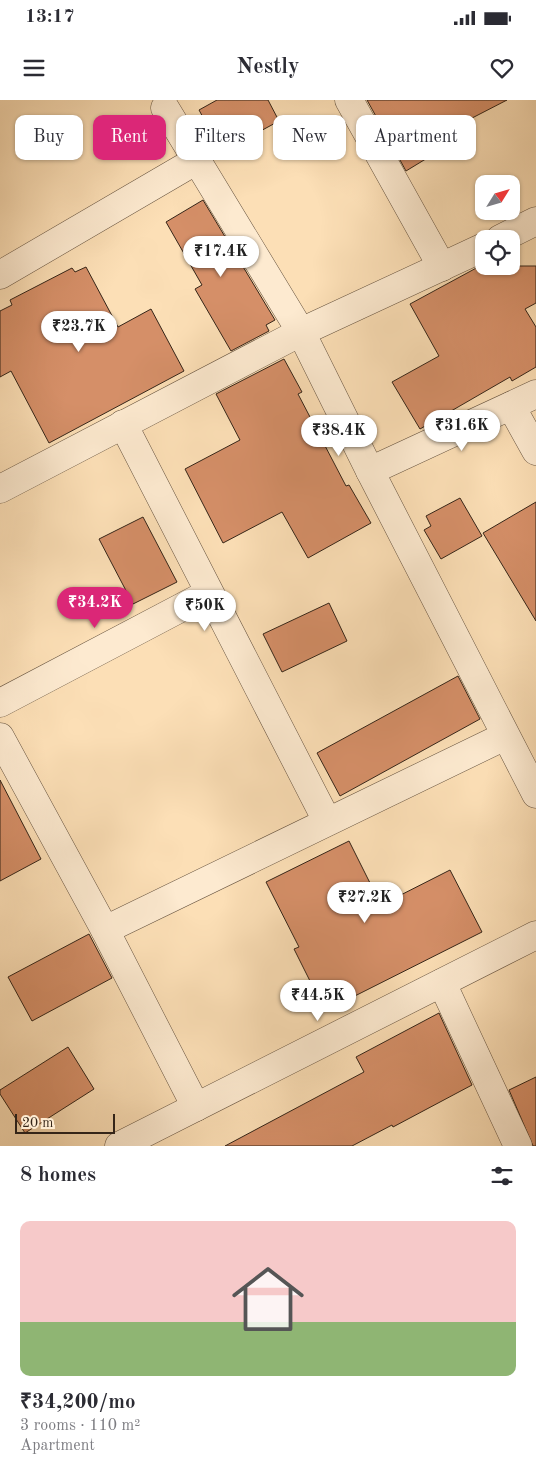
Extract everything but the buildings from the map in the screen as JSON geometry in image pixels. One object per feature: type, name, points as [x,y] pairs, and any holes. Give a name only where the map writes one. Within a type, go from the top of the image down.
[{"type":"street","points":[[350,100],[442,267]]},
{"type":"street","points":[[165,108],[176,126]]},
{"type":"street","points":[[0,275],[197,160],[301,332],[370,471],[536,794]]},
{"type":"street","points":[[518,230],[536,221]]},
{"type":"street","points":[[0,489],[301,332],[475,251]]},
{"type":"street","points":[[370,471],[536,394]]},
{"type":"street","points":[[511,406],[536,451]]},
{"type":"street","points":[[123,424],[327,821]]},
{"type":"street","points":[[0,702],[209,594]]},
{"type":"street","points":[[105,930],[505,736]]},
{"type":"street","points":[[0,737],[105,930],[196,1107]]},
{"type":"street","points":[[119,1146],[536,935]]},
{"type":"street","points":[[442,983],[518,1146]]}]
